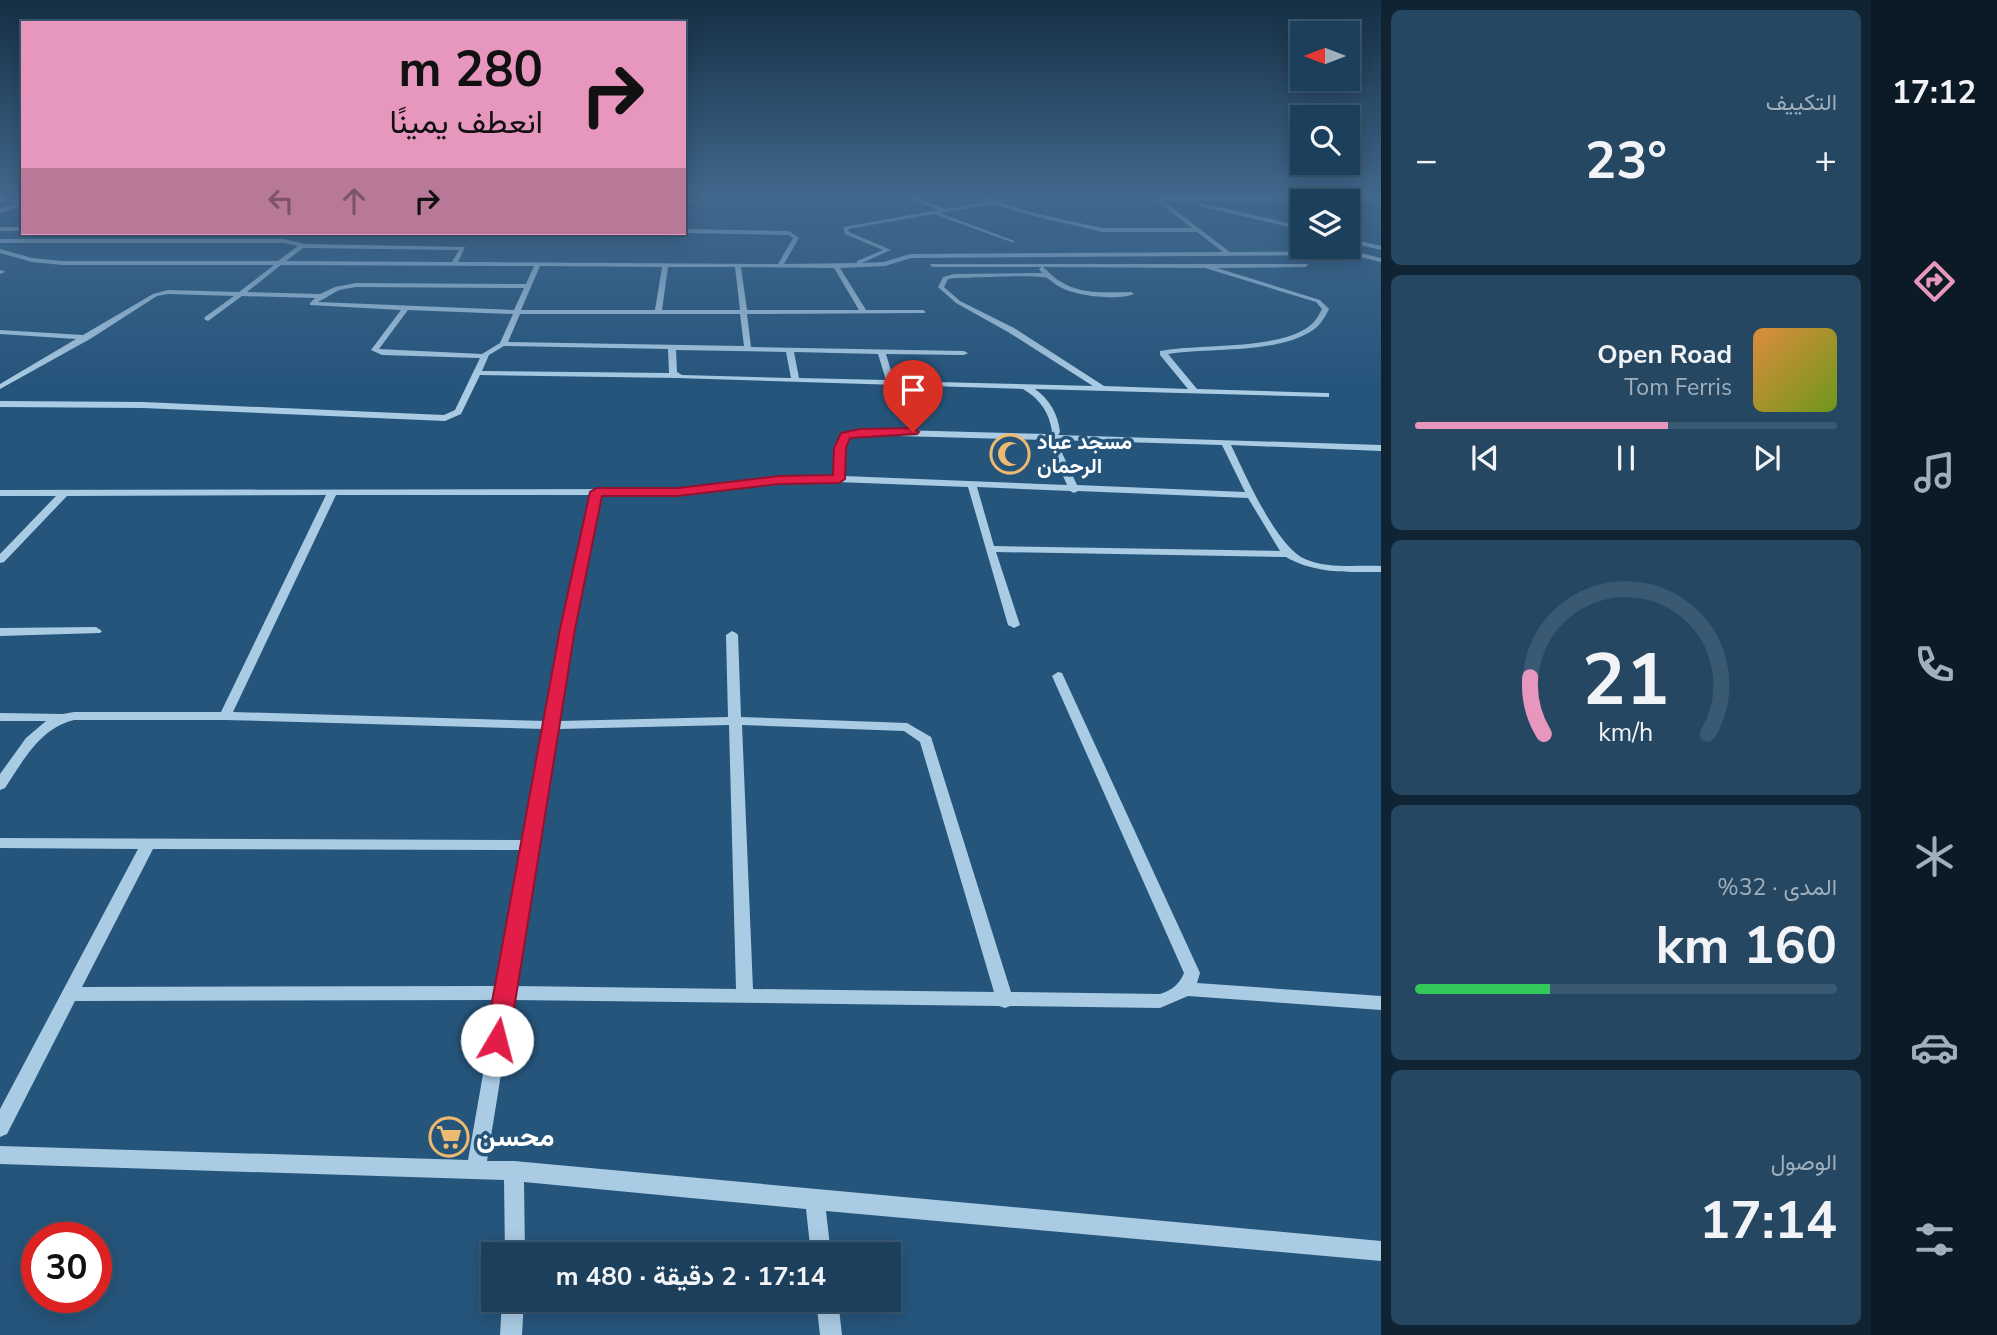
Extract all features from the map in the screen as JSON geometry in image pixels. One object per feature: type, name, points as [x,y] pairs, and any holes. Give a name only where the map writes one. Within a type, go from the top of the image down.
[{"type":"street","points":[[26,258],[62,263],[455,262],[537,266],[849,266],[882,265],[903,258]]},
{"type":"street","points":[[208,319],[285,258]]},
{"type":"street","points":[[455,262],[457,258]]},
{"type":"street","points":[[780,266],[784,258]]},
{"type":"street","points":[[849,266],[868,258]]},
{"type":"street","points":[[1031,258],[1054,283],[1075,292],[1131,294]]},
{"type":"street","points":[[658,313],[665,265]]},
{"type":"street","points":[[932,265],[1306,265]]},
{"type":"street","points":[[503,344],[537,266]]},
{"type":"street","points":[[738,266],[748,349]]},
{"type":"street","points":[[835,266],[864,313]]},
{"type":"street","points":[[1194,391],[1163,354],[1263,343],[1302,335],[1324,318],[1326,309],[1318,301],[1205,266]]},
{"type":"street","points":[[1046,275],[954,276],[943,280],[940,287],[958,302],[1011,330],[1102,387]]},
{"type":"street","points":[[0,387],[161,293],[321,296],[356,285],[527,286]]},
{"type":"street","points":[[321,296],[312,304],[515,312],[923,313]]},
{"type":"street","points":[[405,309],[375,350],[382,353],[485,356]]},
{"type":"street","points":[[0,332],[87,337]]},
{"type":"street","points":[[0,404],[143,405],[435,420],[458,412],[485,356],[503,344],[964,353]]},
{"type":"street","points":[[672,347],[673,373],[678,376]]},
{"type":"street","points":[[790,351],[795,380]]},
{"type":"street","points":[[881,353],[891,383]]},
{"type":"street","points":[[477,373],[678,376],[1326,395]]},
{"type":"street","points":[[1023,386],[1047,404],[1056,426],[1056,432],[1050,436]]},
{"type":"street","points":[[839,479],[841,440],[860,432],[1381,448]]},
{"type":"street","points":[[1050,436],[1074,490]]},
{"type":"street","points":[[1225,442],[1252,495],[1289,554]]},
{"type":"street","points":[[0,493],[678,492],[779,480],[839,479],[1252,495]]},
{"type":"street","points":[[972,485],[1014,625]]},
{"type":"street","points":[[476,1169],[503,993],[532,845],[568,629],[597,492]]},
{"type":"street","points":[[0,560],[64,493]]},
{"type":"street","points":[[225,716],[332,493]]},
{"type":"street","points":[[990,549],[1289,554],[1307,562],[1331,567],[1381,569]]},
{"type":"street","points":[[0,632],[96,631]]},
{"type":"street","points":[[732,635],[744,996]]},
{"type":"street","points":[[1058,676],[1192,974],[1187,989]]},
{"type":"street","points":[[0,717],[225,716],[552,725],[733,721],[907,727],[926,740],[1005,1001]]},
{"type":"street","points":[[0,785],[41,729],[61,717]]},
{"type":"street","points":[[0,843],[532,845]]},
{"type":"street","points":[[0,1128],[148,844]]},
{"type":"street","points":[[70,994],[503,993],[1160,1001],[1187,989],[1381,1003]]},
{"type":"street","points":[[0,1155],[514,1171],[1381,1251]]},
{"type":"street","points":[[514,1171],[515,1242]]},
{"type":"street","points":[[815,1199],[820,1242]]},
{"type":"street","points":[[511,1335],[512,1312]]},
{"type":"street","points":[[828,1312],[831,1335]]},
{"type":"place","name":"مسجد عباد الرحمان","points":[[1010,454]]},
{"type":"place","name":"محسن","points":[[449,1137]]},
{"type":"route","points":[[497,1040],[568,629],[597,492],[678,492],[779,480],[839,479],[841,440],[845,436],[860,432],[913,432]]}]
